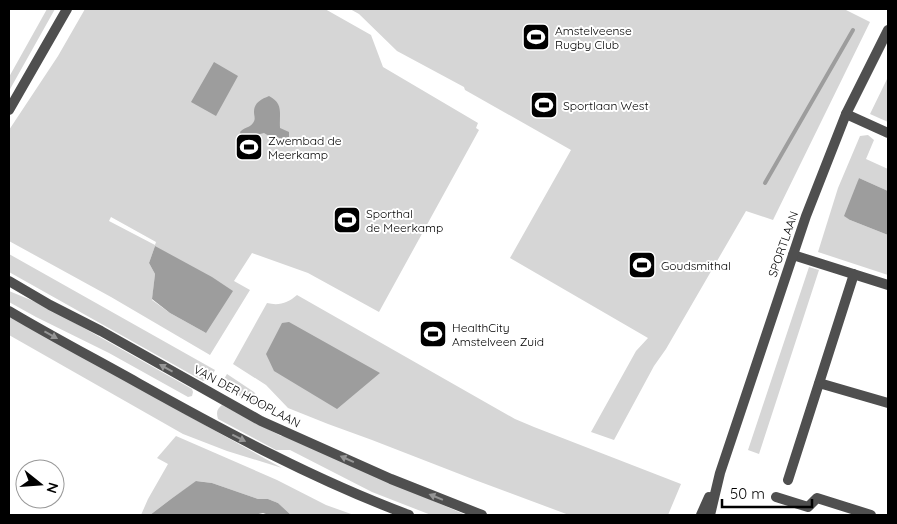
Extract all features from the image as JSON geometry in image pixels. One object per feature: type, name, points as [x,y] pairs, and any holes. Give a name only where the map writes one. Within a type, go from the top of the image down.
[{"type":"street","points":[[9,110],[67,9]]},
{"type":"street","name":"SPORTLAAN","points":[[710,515],[720,473],[806,216],[846,114],[888,30]]},
{"type":"street","points":[[846,114],[888,133]]},
{"type":"street","points":[[793,255],[888,285]]},
{"type":"street","points":[[788,480],[854,274]]},
{"type":"street","name":"VAN DER HOOPLAAN","points":[[9,281],[261,421],[391,479],[482,515]]},
{"type":"street","points":[[9,311],[196,415],[281,459],[376,503],[409,515]]},
{"type":"street","points":[[819,383],[888,404]]},
{"type":"street","name":"SPORTLAAN","points":[[701,515],[720,473]]},
{"type":"street","points":[[776,497],[808,507],[817,498],[871,515]]},
{"type":"shaded area","points":[[47,9],[55,9],[9,91],[9,77]]},
{"type":"shaded area","name":"Zwembad de Meerkamp","points":[[85,9],[325,9],[371,35],[383,67],[478,123],[476,128],[479,130],[379,312],[308,273],[252,253],[234,281],[250,290],[210,355],[111,297],[9,241],[9,130],[58,56]],"holes":[[[111,217],[156,242],[155,245],[109,221]],[[155,246],[206,333],[170,313],[152,300],[155,274],[149,263]]]},
{"type":"shaded area","points":[[350,9],[844,9],[870,22],[773,220],[746,211],[666,349],[654,366],[614,440],[591,432],[636,351],[648,338],[510,258],[571,150],[465,90],[464,87],[397,51],[359,14]]},
{"type":"shaded area","points":[[214,62],[238,76],[216,116],[191,102]]},
{"type":"shaded area","points":[[888,77],[888,122],[870,114]]},
{"type":"shaded area","points":[[269,96],[279,106],[280,128],[289,132],[289,138],[286,143],[279,142],[264,133],[248,139],[242,137],[240,132],[254,122],[254,109],[257,103]]},
{"type":"shaded area","points":[[868,135],[874,140],[866,159],[888,169],[888,191],[859,178],[850,220],[888,235],[888,275],[818,252],[838,188],[860,136]]},
{"type":"shaded area","points":[[859,178],[888,191],[888,235],[844,216]]},
{"type":"shaded area","points":[[155,246],[212,277],[233,291],[206,333],[170,313],[152,299],[155,274],[149,263]]},
{"type":"shaded area","points":[[9,254],[215,370],[210,379],[203,381],[9,272]]},
{"type":"shaded area","points":[[809,267],[819,270],[759,454],[748,450]]},
{"type":"shaded area","points":[[9,291],[43,305],[192,389],[192,396],[188,397],[109,353],[9,302]]},
{"type":"shaded area","points":[[297,295],[515,419],[681,484],[668,515],[569,515],[288,408],[266,385],[233,364],[267,303],[283,303]]},
{"type":"shaded area","points":[[9,316],[282,468],[227,451],[183,434],[9,335]]},
{"type":"shaded area","points":[[289,322],[380,373],[337,409],[274,371],[266,354],[282,323]]},
{"type":"shaded area","points":[[227,374],[254,392],[268,410],[220,386]]},
{"type":"shaded area","points":[[222,405],[281,436],[296,437],[392,483],[466,515],[431,515],[372,492],[290,450],[276,450],[218,419],[217,411]]},
{"type":"shaded area","points":[[176,436],[277,480],[326,505],[354,515],[291,515],[278,503],[268,499],[258,499],[212,483],[197,481],[150,515],[141,515],[168,464],[157,458]]},
{"type":"shaded area","points":[[196,481],[212,483],[258,499],[268,499],[278,503],[291,515],[269,515],[263,513],[254,515],[150,515]]},
{"type":"waterway","points":[[765,183],[853,30]]},
{"type":"place","name":"Amstelveense Rugby Club","points":[[536,37]]},
{"type":"place","name":"Sportlaan West","points":[[544,105]]},
{"type":"place","name":"Zwembad de Meerkamp","points":[[249,147]]},
{"type":"place","name":"Sporthal de Meerkamp","points":[[347,220]]},
{"type":"place","name":"Goudsmithal","points":[[642,265]]},
{"type":"place","name":"HealthCity Amstelveen Zuid","points":[[433,334]]}]
